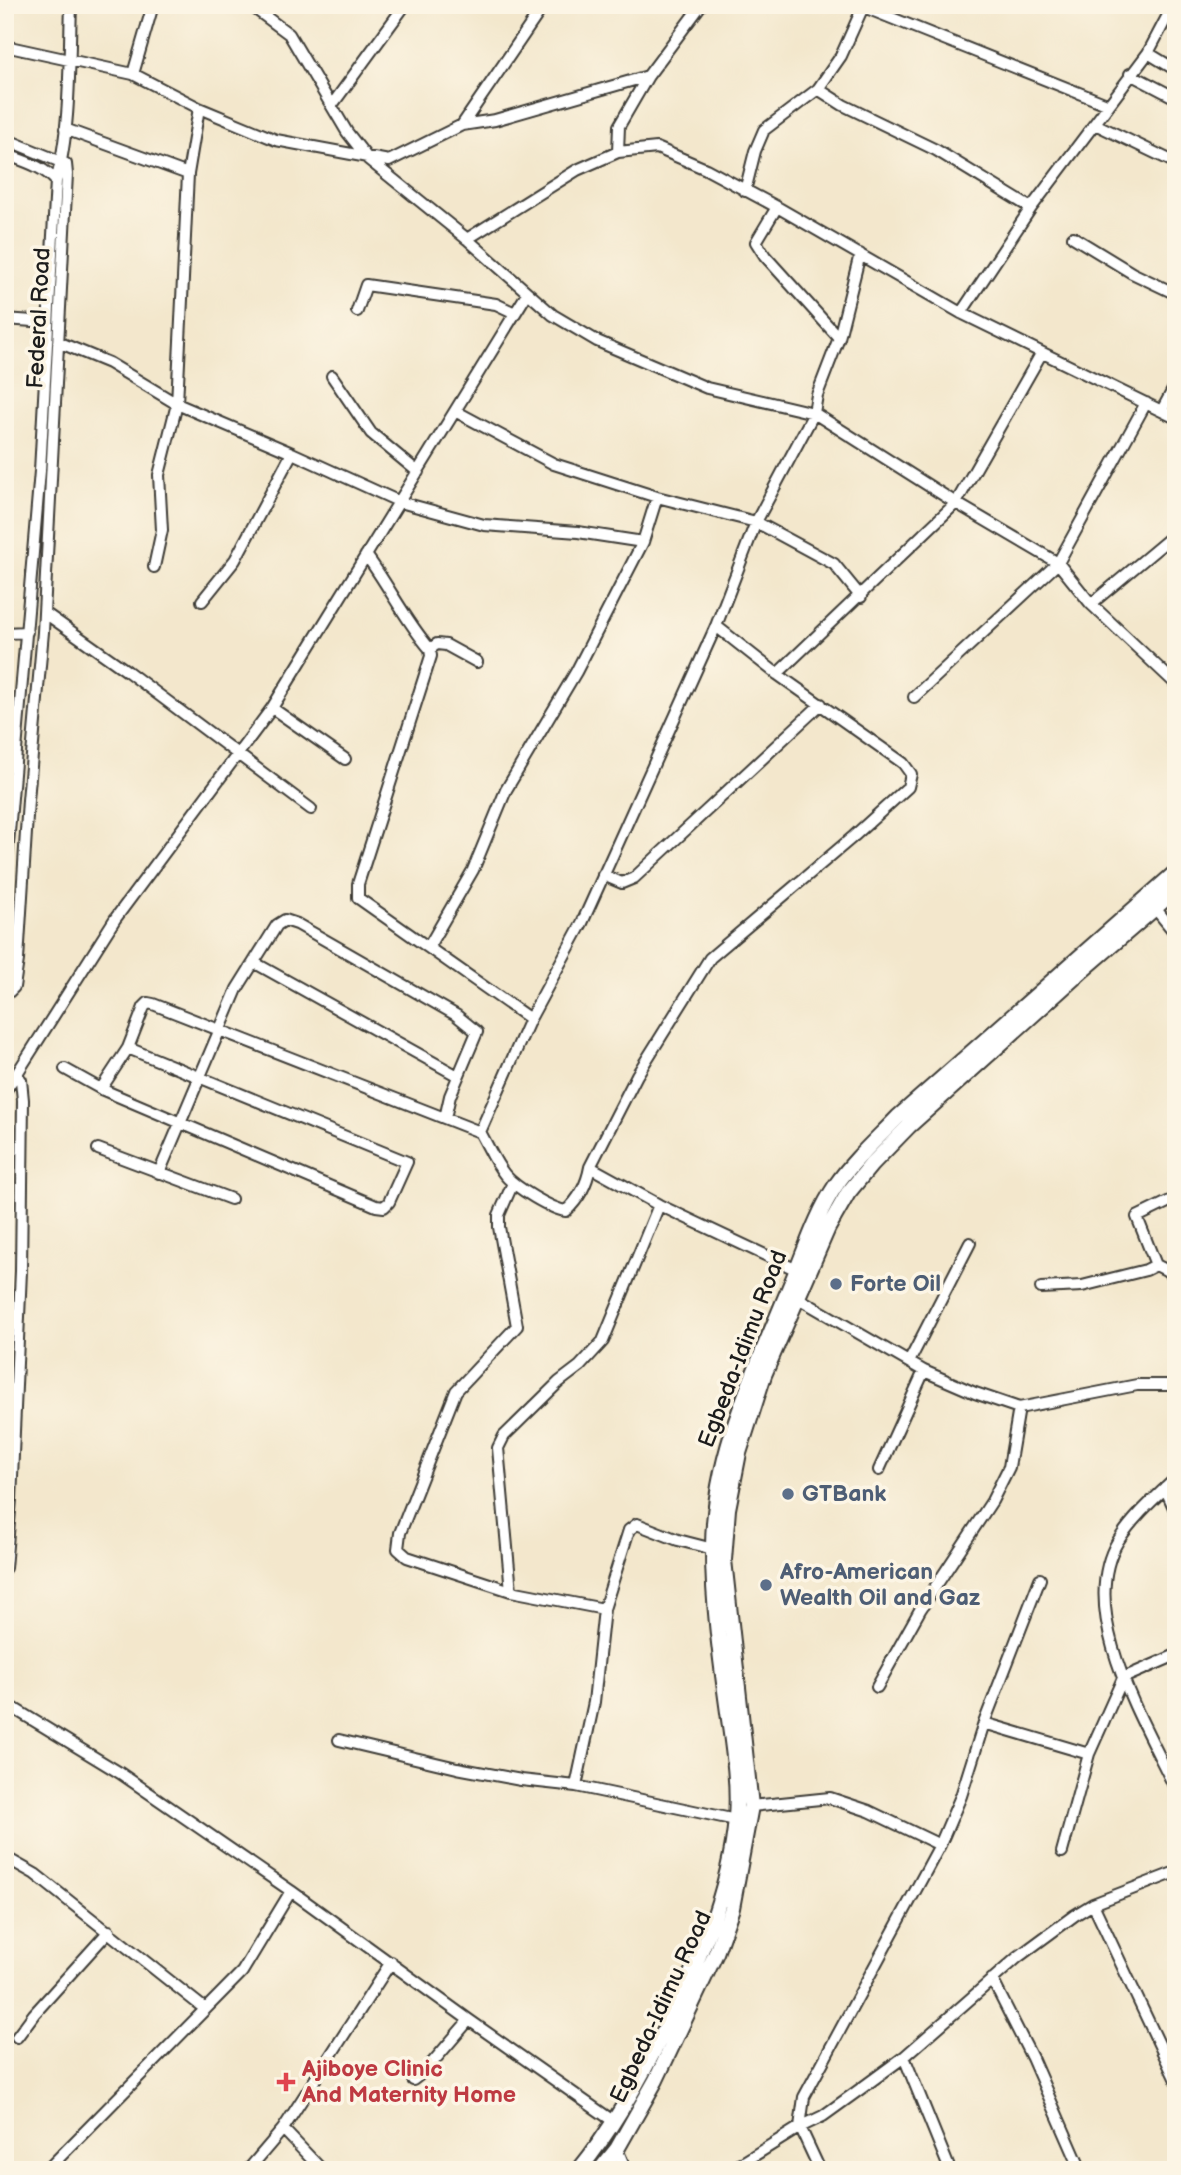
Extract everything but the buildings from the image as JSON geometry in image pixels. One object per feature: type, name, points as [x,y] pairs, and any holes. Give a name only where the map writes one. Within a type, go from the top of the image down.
[{"type":"main road","name":"Egbeda-Idimu Road","points":[[579,2170],[613,2121],[649,2077],[716,1954],[732,1908],[751,1806],[713,1549],[720,1476],[731,1434],[754,1373],[816,1223],[836,1185],[865,1150],[908,1108],[1176,872]]},
{"type":"main road","name":"Egbeda-Idimu Road","points":[[600,2170],[617,2149],[649,2077],[706,1940],[729,1869],[736,1820],[732,1687],[724,1560],[728,1509],[739,1453],[764,1375],[828,1228],[848,1193],[871,1164],[908,1126],[1176,890]]},
{"type":"street","points":[[5,139],[61,163],[71,5]]},
{"type":"street","points":[[132,74],[153,5]]},
{"type":"street","points":[[250,5],[289,34],[347,132],[368,159],[467,239],[553,315],[597,341],[707,388],[814,413],[956,503],[1058,563],[1091,604],[1176,684]]},
{"type":"street","points":[[332,105],[402,9],[388,5]]},
{"type":"street","points":[[462,125],[544,5]]},
{"type":"street","points":[[618,152],[619,126],[648,76],[701,5]]},
{"type":"street","points":[[961,313],[1031,208],[1148,53],[1168,15],[1166,5]]},
{"type":"street","points":[[745,191],[755,151],[764,131],[818,89],[841,56],[861,6],[1109,104]]},
{"type":"street","points":[[5,46],[132,74],[199,108],[276,140],[389,161],[462,125],[495,120],[648,76]]},
{"type":"street","points":[[1148,53],[1176,71]]},
{"type":"street","points":[[1130,74],[1176,98]]},
{"type":"street","points":[[818,89],[843,105],[936,150],[1031,208]]},
{"type":"street","points":[[154,567],[162,530],[159,475],[177,404],[188,174],[199,108]]},
{"type":"street","points":[[1095,124],[1176,163]]},
{"type":"street","points":[[65,129],[188,174]]},
{"type":"street","points":[[467,239],[577,170],[618,152],[657,148],[706,169],[777,207],[961,313],[1176,418]]},
{"type":"street","points":[[5,154],[38,167],[56,181]]},
{"type":"street","name":"Federal Road","points":[[5,879],[40,471],[56,181],[61,163],[66,164],[67,174],[45,613],[18,960],[14,987],[5,996]]},
{"type":"street","points":[[777,207],[757,242],[765,256],[839,338]]},
{"type":"street","points":[[1073,237],[1132,273],[1176,294]]},
{"type":"street","points":[[480,1132],[530,1019],[582,923],[716,626],[755,522],[814,413],[817,395],[839,338],[860,254]]},
{"type":"street","points":[[357,311],[366,285],[496,304],[516,313]]},
{"type":"street","points":[[5,1091],[23,1067],[116,919],[272,708],[527,294]]},
{"type":"street","points":[[5,319],[47,322]]},
{"type":"street","points":[[58,342],[109,363],[177,404],[400,502],[484,526],[578,533],[643,542]]},
{"type":"street","points":[[777,674],[861,597],[956,503],[1041,354]]},
{"type":"street","points":[[332,376],[371,433],[418,472]]},
{"type":"street","points":[[1162,410],[1176,384]]},
{"type":"street","points":[[914,697],[1058,563],[1146,403]]},
{"type":"street","points":[[455,411],[554,464],[657,497],[755,522],[834,564],[861,597]]},
{"type":"street","points":[[202,601],[235,560],[292,453]]},
{"type":"street","points":[[429,946],[473,870],[506,790],[576,672],[643,542],[657,497]]},
{"type":"street","points":[[1091,604],[1176,533]]},
{"type":"street","points":[[366,555],[383,578],[403,615],[430,649],[428,669],[358,884],[358,898],[530,1019]]},
{"type":"street","points":[[45,613],[312,809]]},
{"type":"street","points":[[101,1089],[128,1048],[148,1003],[480,1132],[505,1175],[513,1183],[557,1209],[566,1211],[575,1203],[587,1180],[590,1167],[637,1075],[709,958],[854,836],[908,787],[912,774],[903,762],[777,674],[716,626]]},
{"type":"street","points":[[5,633],[27,632]]},
{"type":"street","points":[[430,649],[437,644],[446,645],[477,662]]},
{"type":"street","points":[[603,875],[622,883],[634,877],[821,704]]},
{"type":"street","points":[[272,708],[345,759]]},
{"type":"street","points":[[9,838],[26,839]]},
{"type":"street","points":[[1156,908],[1176,934]]},
{"type":"street","points":[[159,1173],[237,989],[277,925],[285,920],[297,924],[466,1022],[477,1032],[450,1096],[445,1118]]},
{"type":"street","points":[[255,963],[458,1076]]},
{"type":"street","points":[[65,1069],[101,1089],[376,1206],[384,1207],[389,1202],[407,1162],[128,1048]]},
{"type":"street","points":[[5,1568],[21,1271],[24,1117],[21,1080],[16,1075]]},
{"type":"street","points":[[99,1149],[230,1199]]},
{"type":"street","points":[[590,1167],[659,1205],[797,1270]]},
{"type":"street","points":[[513,1183],[499,1216],[499,1227],[517,1326],[456,1391],[400,1533],[398,1549],[408,1557],[510,1591],[604,1609]]},
{"type":"street","points":[[1176,1198],[1137,1217],[1156,1265],[1176,1278]]},
{"type":"street","points":[[510,1591],[498,1448],[504,1436],[559,1382],[580,1366],[603,1341],[659,1205]]},
{"type":"street","points":[[909,1362],[970,1244]]},
{"type":"street","points":[[1041,1289],[1082,1286],[1156,1265]]},
{"type":"street","points":[[798,1298],[924,1371],[1019,1408],[1136,1385],[1176,1385]]},
{"type":"street","points":[[879,1470],[924,1371]]},
{"type":"street","points":[[877,1687],[920,1610],[992,1502],[1009,1467],[1019,1408]]},
{"type":"street","points":[[1176,1478],[1142,1511],[1118,1541],[1105,1571],[1103,1595],[1108,1632],[1123,1678],[1176,1790]]},
{"type":"street","points":[[1165,1488],[1176,1512]]},
{"type":"street","points":[[576,1786],[594,1703],[604,1609],[632,1526],[637,1524],[678,1540],[713,1549]]},
{"type":"street","points":[[820,2170],[800,2127],[804,2097],[940,1845],[961,1796],[984,1723],[1040,1579]]},
{"type":"street","points":[[1062,1852],[1089,1754],[1123,1678],[1176,1655]]},
{"type":"street","points":[[5,1703],[114,1768],[613,2121]]},
{"type":"street","points":[[984,1723],[1089,1754]]},
{"type":"street","points":[[339,1740],[457,1768],[521,1780],[576,1786],[736,1820]]},
{"type":"street","points":[[751,1806],[830,1798],[869,1811],[940,1845]]},
{"type":"street","points":[[5,1857],[35,1874],[205,2009]]},
{"type":"street","points":[[731,2170],[800,2127],[823,2116],[904,2057],[992,1979],[1052,1931],[1093,1904],[1176,1872]]},
{"type":"street","points":[[47,2170],[242,1972],[291,1891]]},
{"type":"street","points":[[1093,1904],[1176,2080]]},
{"type":"street","points":[[17,2037],[34,2014],[109,1931]]},
{"type":"street","points":[[248,2170],[283,2129],[391,1962]]},
{"type":"street","points":[[992,1979],[1032,2058],[1081,2170]]},
{"type":"street","points":[[413,2080],[426,2070],[469,2020]]},
{"type":"street","points":[[904,2057],[950,2170]]},
{"type":"street","points":[[283,2129],[322,2170]]},
{"type":"street","points":[[617,2149],[626,2170]]},
{"type":"place","name":"Forte Oil","points":[[836,1284]]},
{"type":"place","name":"GTBank","points":[[788,1494]]},
{"type":"place","name":"Afro-American Wealth Oil and Gaz","points":[[766,1585]]},
{"type":"place","name":"Ajiboye Clinic And Maternity Home","points":[[286,2082]]}]
